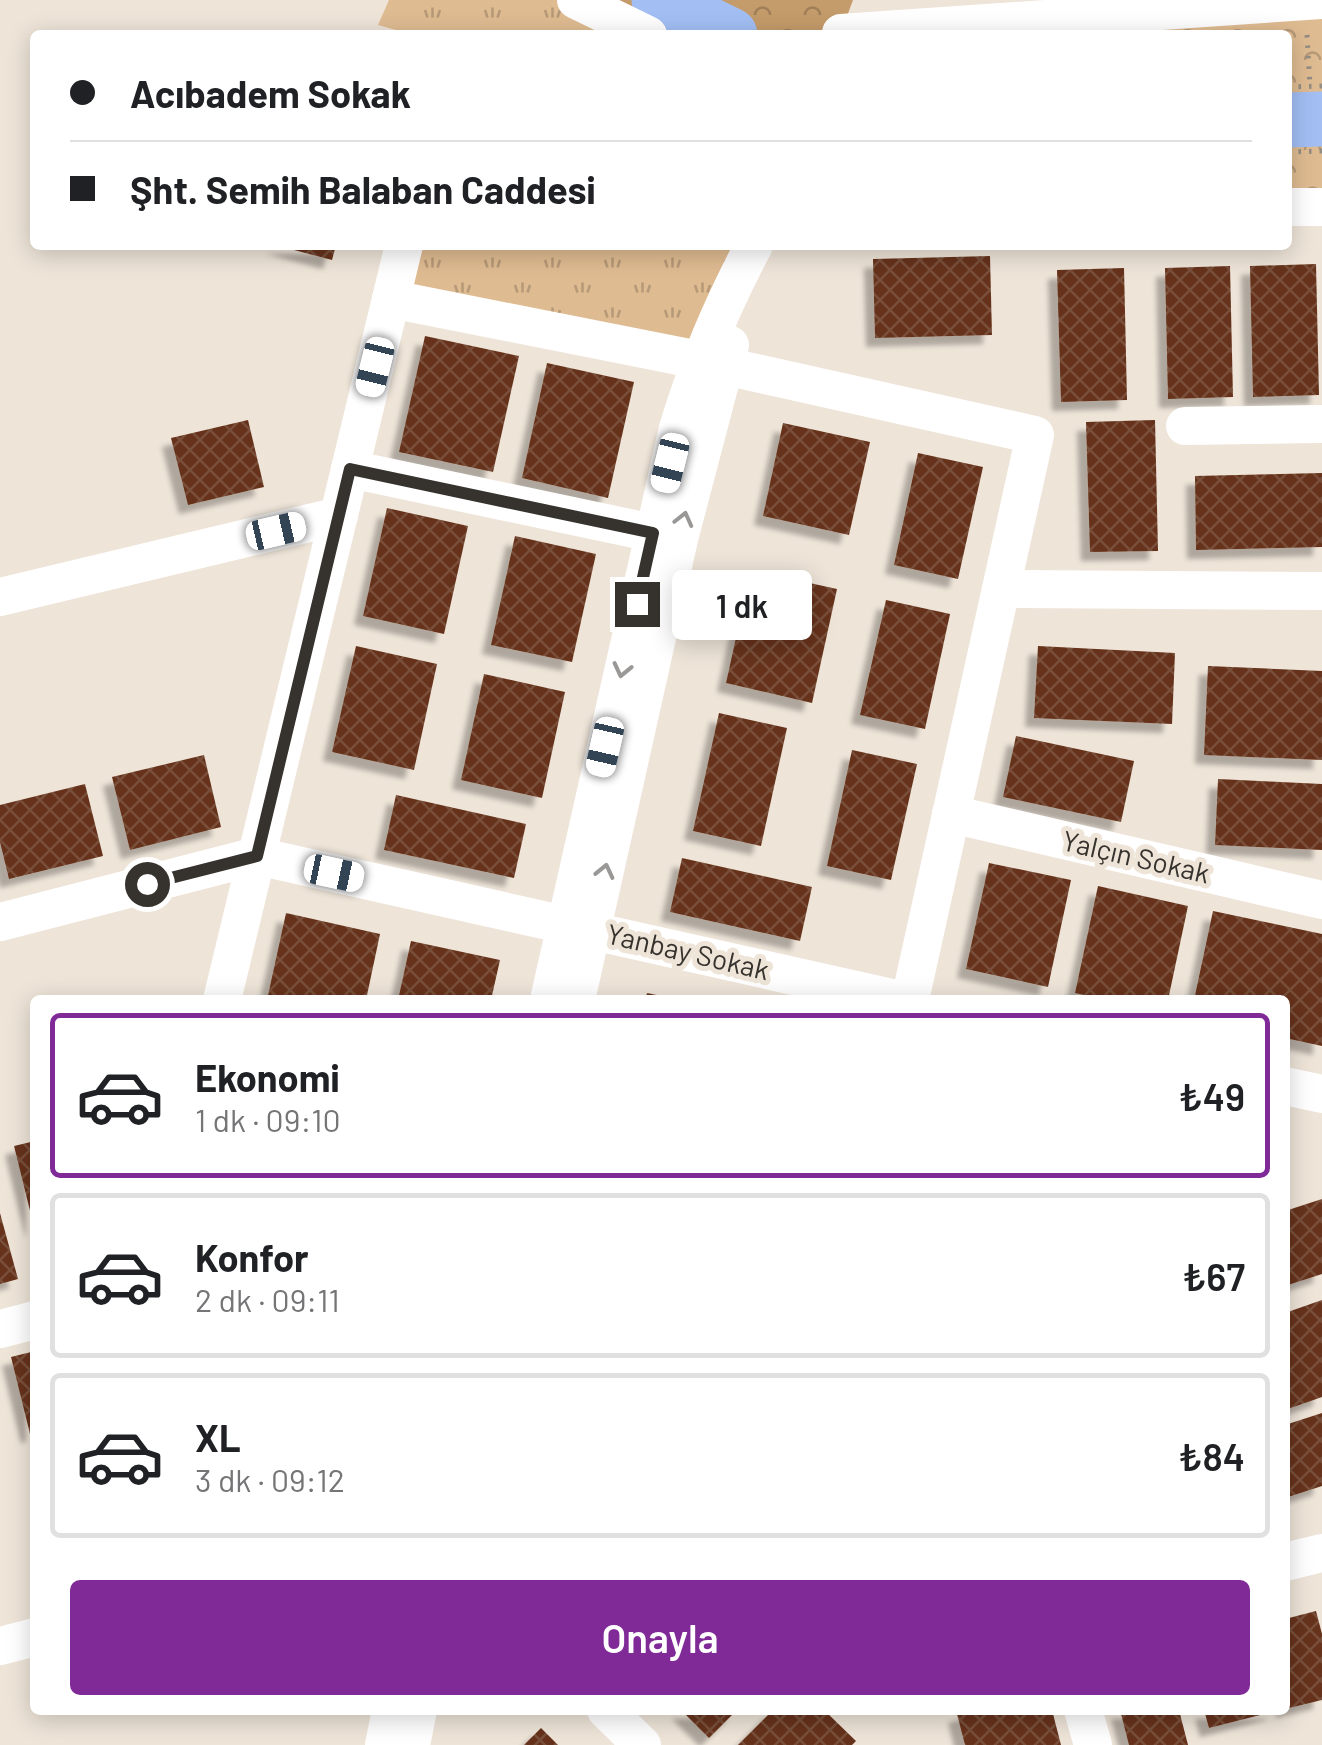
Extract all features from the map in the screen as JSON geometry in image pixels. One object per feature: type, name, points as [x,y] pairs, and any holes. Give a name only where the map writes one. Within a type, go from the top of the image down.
[{"type":"street","points":[[576,0],[638,30]]},
{"type":"street","points":[[845,23],[1313,1]]},
{"type":"street","points":[[1292,207],[1322,207]]},
{"type":"street","points":[[223,995],[403,250]]},
{"type":"street","points":[[551,995],[579,928],[679,539],[718,314],[753,250]]},
{"type":"street","points":[[391,299],[712,363],[1034,435],[911,995]]},
{"type":"street","points":[[576,995],[579,928],[653,533],[712,363]]},
{"type":"street","points":[[1185,426],[1322,424]]},
{"type":"street","points":[[350,469],[653,533]]},
{"type":"street","points":[[0,597],[339,516]]},
{"type":"street","points":[[1000,589],[1322,591]]},
{"type":"street","name":"Yalçın Sokak","points":[[951,814],[1322,900]]},
{"type":"street","points":[[0,922],[257,856]]},
{"type":"street","name":"Yanbay Sokak","points":[[257,856],[880,995]]},
{"type":"street","points":[[1290,1087],[1322,1094]]},
{"type":"street","points":[[0,1329],[30,1321]]},
{"type":"street","points":[[1290,1561],[1322,1553]]},
{"type":"street","points":[[0,1646],[30,1638]]},
{"type":"street","points":[[384,1745],[390,1715]]},
{"type":"street","points":[[410,1745],[417,1715]]},
{"type":"street","points":[[611,1715],[642,1745]]},
{"type":"street","points":[[1084,1715],[1093,1745]]},
{"type":"path","points":[[1310,86],[1313,1]]},
{"type":"path","points":[[1292,87],[1322,86]]},
{"type":"path","points":[[1292,152],[1322,151]]},
{"type":"green space","points":[[389,0],[576,0],[638,30],[396,30],[378,25]]},
{"type":"green space","points":[[576,0],[853,0],[842,30],[638,30]]},
{"type":"green space","points":[[1322,0],[1322,207],[1292,207],[1292,30],[909,30]]},
{"type":"green space","points":[[403,250],[752,250],[699,360],[391,299]]},
{"type":"building","points":[[294,250],[335,250],[332,260]]},
{"type":"building","points":[[990,256],[992,335],[875,338],[873,259]]},
{"type":"building","points":[[1316,264],[1319,395],[1253,397],[1250,266]]},
{"type":"building","points":[[1230,266],[1233,397],[1168,399],[1165,268]]},
{"type":"building","points":[[1124,268],[1127,400],[1061,402],[1057,270]]},
{"type":"building","points":[[425,336],[519,356],[493,472],[399,452]]},
{"type":"building","points":[[547,363],[634,382],[608,498],[522,478]]},
{"type":"building","points":[[248,420],[264,487],[188,505],[171,438]]},
{"type":"building","points":[[1155,420],[1158,551],[1090,552],[1086,422]]},
{"type":"building","points":[[783,423],[870,442],[849,535],[763,516]]},
{"type":"building","points":[[918,453],[983,467],[958,579],[894,565]]},
{"type":"building","points":[[1322,473],[1322,547],[1196,550],[1195,476]]},
{"type":"building","points":[[387,508],[468,526],[444,634],[363,616]]},
{"type":"building","points":[[515,536],[596,554],[572,662],[491,645]]},
{"type":"building","points":[[751,570],[837,589],[812,703],[726,683]]},
{"type":"building","points":[[886,600],[950,614],[925,729],[860,715]]},
{"type":"building","points":[[356,646],[437,664],[414,770],[332,752]]},
{"type":"building","points":[[1038,646],[1175,653],[1172,724],[1034,718]]},
{"type":"building","points":[[1208,666],[1322,671],[1322,760],[1204,755]]},
{"type":"building","points":[[484,674],[565,692],[542,798],[461,780]]},
{"type":"building","points":[[719,713],[787,728],[761,846],[693,831]]},
{"type":"building","points":[[1016,736],[1134,761],[1121,822],[1003,797]]},
{"type":"building","points":[[852,750],[917,764],[891,880],[827,866]]},
{"type":"building","points":[[204,755],[221,827],[130,850],[112,777]]},
{"type":"building","points":[[1218,779],[1322,784],[1322,850],[1215,845]]},
{"type":"building","points":[[85,784],[103,856],[9,879],[0,842],[0,805]]},
{"type":"building","points":[[396,795],[526,824],[514,878],[384,850]]},
{"type":"building","points":[[682,858],[812,887],[800,941],[670,912]]},
{"type":"building","points":[[989,863],[1071,880],[1048,987],[966,969]]},
{"type":"building","points":[[1098,886],[1188,906],[1169,995],[1075,993]]},
{"type":"building","points":[[1213,911],[1322,934],[1322,1046],[1290,1039],[1290,995],[1195,995]]},
{"type":"building","points":[[286,913],[380,934],[367,995],[268,995]]},
{"type":"building","points":[[411,941],[500,960],[492,995],[399,995]]},
{"type":"building","points":[[30,1142],[30,1211],[14,1146]]},
{"type":"building","points":[[1322,1199],[1322,1274],[1290,1284],[1290,1209]]},
{"type":"building","points":[[0,1213],[18,1279],[0,1284]]},
{"type":"building","points":[[1322,1300],[1322,1397],[1290,1408],[1290,1311]]},
{"type":"building","points":[[30,1352],[30,1434],[11,1357]]},
{"type":"building","points":[[1322,1413],[1322,1486],[1290,1496],[1290,1423]]},
{"type":"building","points":[[1316,1611],[1322,1634],[1322,1700],[1290,1708],[1290,1618]]},
{"type":"building","points":[[686,1715],[732,1715],[709,1738]]},
{"type":"building","points":[[768,1715],[829,1715],[856,1741],[852,1745],[738,1745]]},
{"type":"building","points":[[957,1715],[1053,1715],[1061,1745],[965,1745]]},
{"type":"building","points":[[1121,1715],[1180,1715],[1188,1745],[1129,1745]]},
{"type":"building","points":[[1205,1715],[1260,1715],[1209,1728]]},
{"type":"building","points":[[541,1728],[558,1745],[524,1745]]},
{"type":"waterway","points":[[659,0],[720,30]]},
{"type":"waterway","points":[[1292,120],[1322,119]]},
{"type":"route","points":[[147,884],[257,856],[350,469],[653,533],[637,604]]}]
